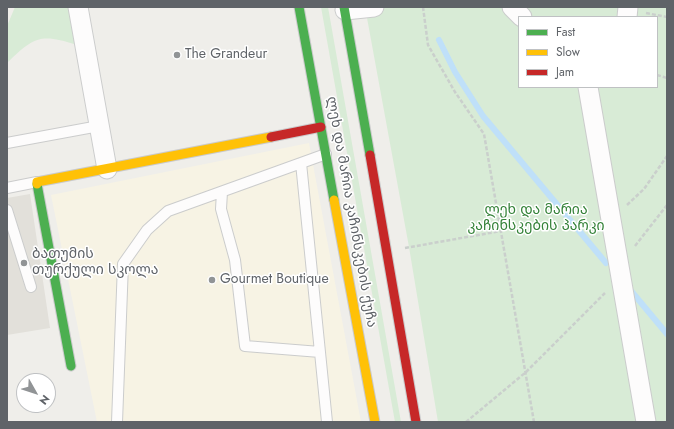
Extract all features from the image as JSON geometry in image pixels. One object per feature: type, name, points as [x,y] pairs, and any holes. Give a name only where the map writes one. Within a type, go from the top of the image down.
[{"type":"main road","name":"ლეხ და მარია კაჩინსკების ქუჩა","points":[[299,7],[375,422]]},
{"type":"main road","name":"ლეხ და მარია კაჩინსკების ქუჩა","points":[[344,9],[416,422]]},
{"type":"main road","points":[[71,366],[37,182],[322,127]]},
{"type":"street","points":[[78,7],[107,169]]},
{"type":"street","points":[[344,9],[374,7]]},
{"type":"street","points":[[512,7],[521,16]]},
{"type":"street","points":[[588,88],[646,422]]},
{"type":"lane","points":[[7,143],[99,126]]},
{"type":"lane","points":[[117,422],[123,264],[147,230],[168,211],[326,154]]},
{"type":"lane","points":[[301,164],[327,422]]},
{"type":"lane","points":[[7,188],[37,182]]},
{"type":"lane","points":[[222,192],[221,209],[235,260],[245,346],[320,352]]},
{"type":"lane","points":[[7,212],[31,287]]},
{"type":"path","points":[[423,7],[428,44],[455,92],[484,134],[534,422]]},
{"type":"path","points":[[611,218],[644,189],[667,156]]},
{"type":"path","points":[[466,422],[526,372],[610,288],[626,257],[667,206]]},
{"type":"path","points":[[405,248],[501,231]]},
{"type":"shaded area","points":[[309,143],[361,422],[97,422],[51,195]]},
{"type":"shaded area","name":"ბათუმის თურქული სკოლა","points":[[30,194],[50,328],[7,335],[7,198]]},
{"type":"green space","points":[[15,7],[69,7],[77,45],[54,39],[38,40],[24,48],[7,63],[7,26]]},
{"type":"green space","points":[[321,7],[328,7],[401,422],[395,422]]},
{"type":"green space","name":"ლეხ და მარია კაჩინსკების პარკი","points":[[365,7],[667,7],[667,422],[438,422],[409,247]]},
{"type":"waterway","points":[[439,40],[455,72],[483,116],[606,263]]},
{"type":"waterway","points":[[632,292],[667,334]]},
{"type":"traffic: fast","points":[[299,7],[334,200]]},
{"type":"traffic: fast","points":[[344,7],[370,155]]},
{"type":"traffic: fast","points":[[37,184],[71,366]]},
{"type":"traffic: slow","points":[[37,184],[37,182],[271,137]]},
{"type":"traffic: slow","points":[[334,200],[375,422]]},
{"type":"traffic: jam","points":[[271,137],[321,127]]},
{"type":"traffic: jam","points":[[370,155],[416,422]]},
{"type":"place","name":"The Grandeur","points":[[177,55]]},
{"type":"place","name":"ბათუმის თურქული სკოლა","points":[[24,263]]},
{"type":"place","name":"Gourmet Boutique","points":[[212,280]]}]
